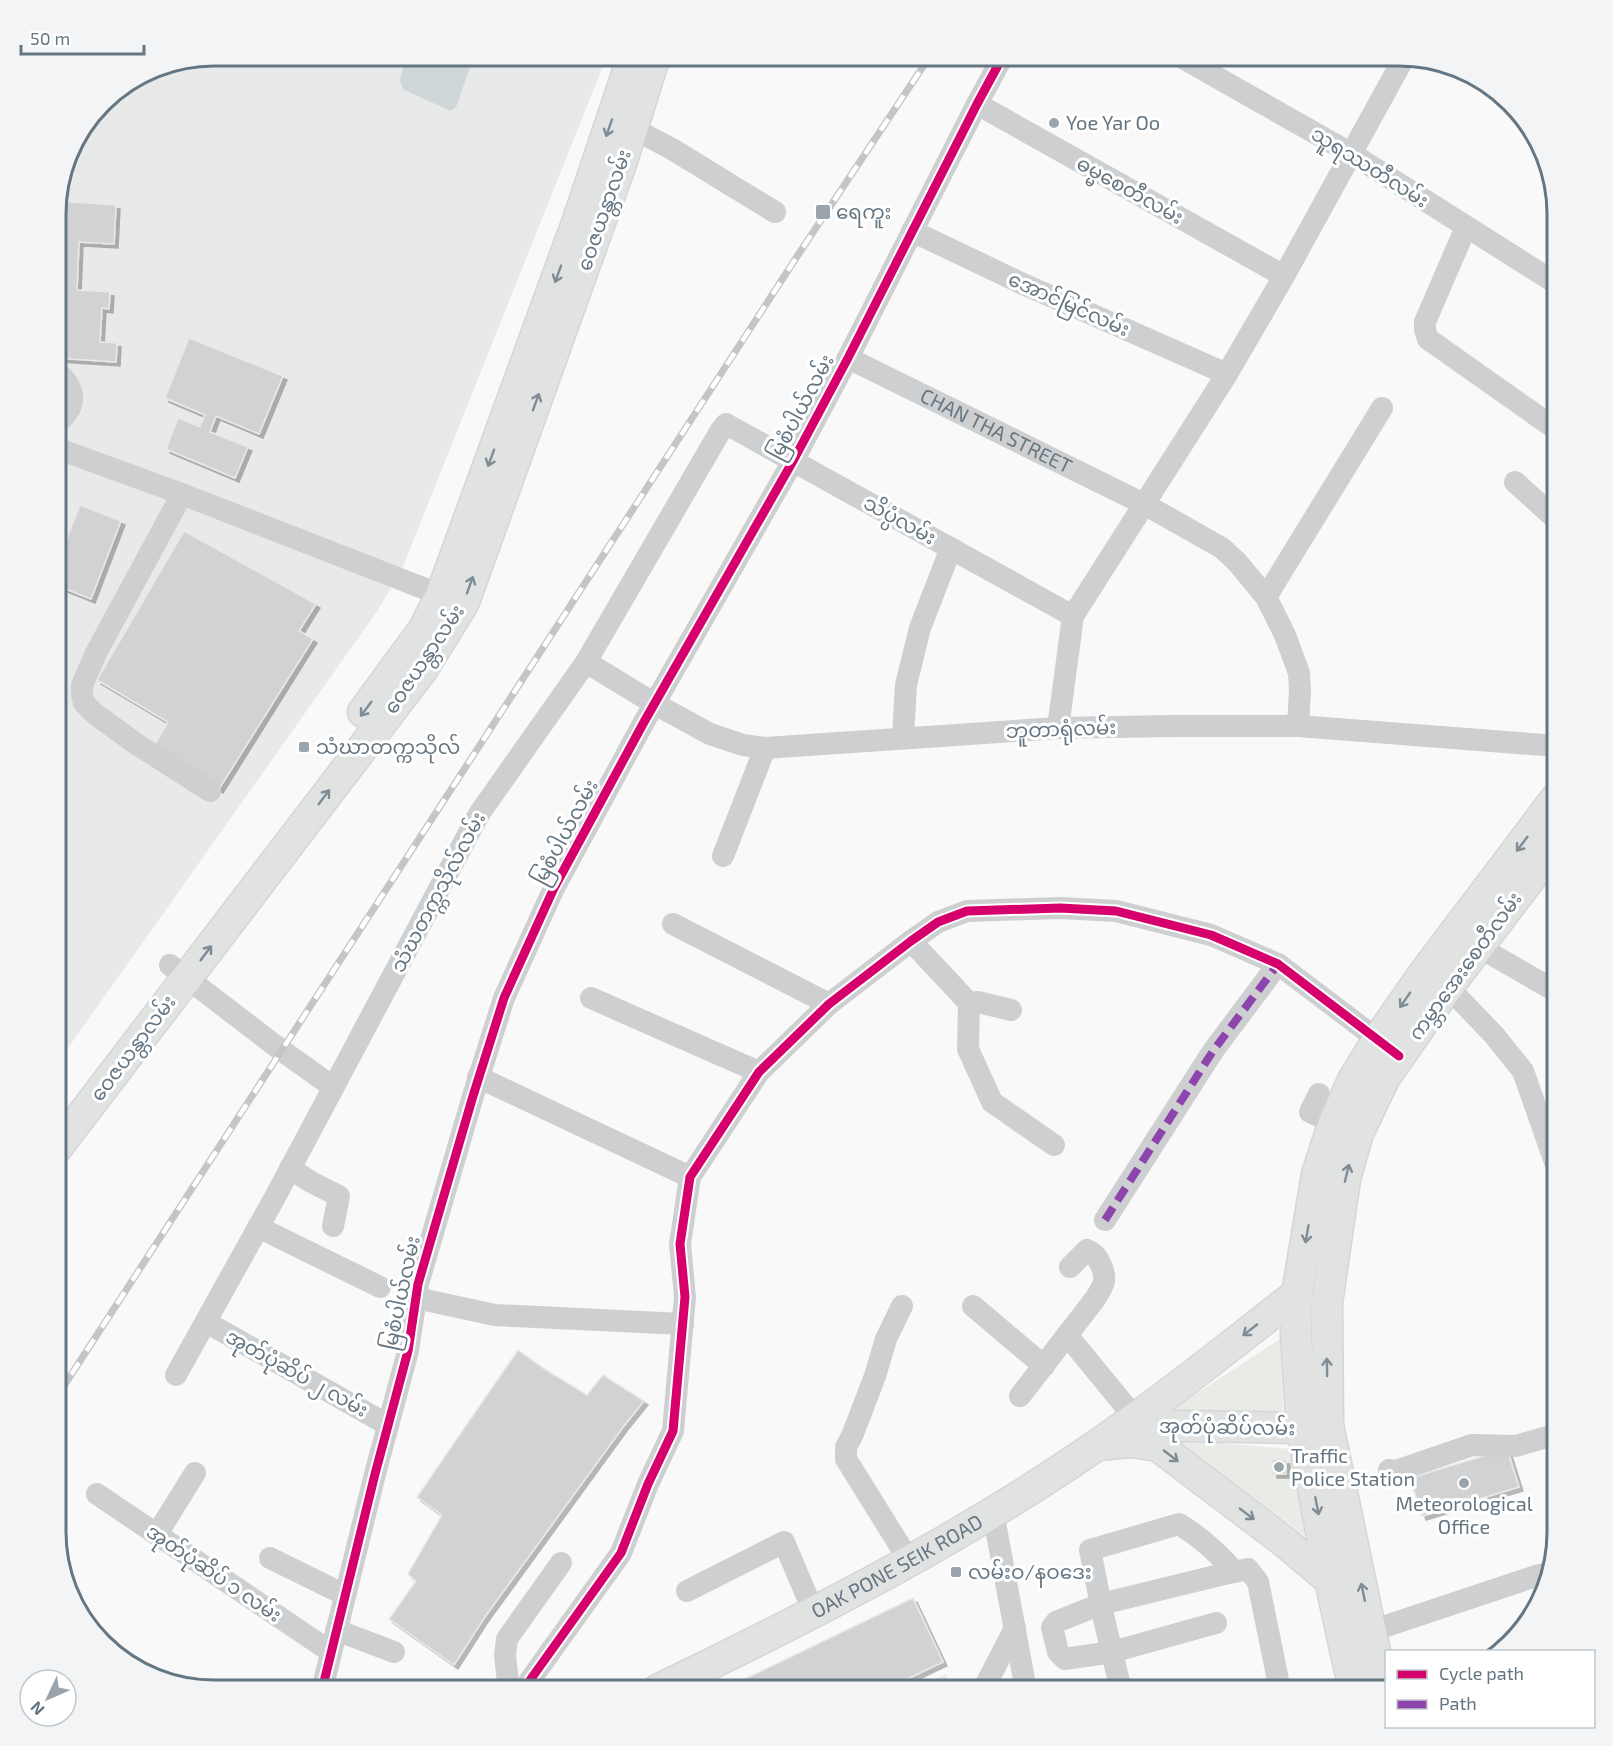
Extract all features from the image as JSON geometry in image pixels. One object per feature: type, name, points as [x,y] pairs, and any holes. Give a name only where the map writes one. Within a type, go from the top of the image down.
[{"type":"main road","name":"ဝေဇယန္တာလမ်း","points":[[66,1135],[179,971],[424,628],[441,595],[578,219],[630,66]]},
{"type":"main road","name":"ဝေဇယန္တာလမ်း","points":[[66,1105],[179,971],[422,670],[464,602],[618,173],[653,66]]},
{"type":"main road","name":"ကမ္ဘာအေးစေတီလမ်း","points":[[1381,1680],[1371,1631],[1315,1427],[1296,1334],[1297,1294],[1317,1174],[1334,1122],[1353,1080],[1389,1048],[1448,987],[1466,940],[1547,813]]},
{"type":"main road","name":"ကမ္ဘာအေးစေတီလမ်း","points":[[1352,1680],[1330,1580],[1315,1427],[1327,1303],[1345,1179],[1358,1133],[1384,1077],[1389,1048],[1425,972],[1466,940],[1547,854]]},
{"type":"main road","name":"OAK PONE SEIK ROAD","points":[[680,1680],[910,1562],[993,1512],[1131,1422],[1297,1294]]},
{"type":"main road","name":"အုတ်ပုံဆိပ်လမ်း","points":[[1131,1422],[1315,1427]]},
{"type":"main road","points":[[1096,1445],[1131,1442],[1158,1446],[1286,1543],[1330,1580]]},
{"type":"street","name":"မြစံပါယ်လမ်း","points":[[324,1680],[408,1350],[421,1273],[478,1077],[504,998],[545,908],[655,704],[793,461],[998,66]]},
{"type":"street","name":"သူရဿတီလမ်း","points":[[1197,66],[1352,154],[1547,278]]},
{"type":"street","points":[[1058,728],[1073,616],[1227,374],[1284,276],[1400,66]]},
{"type":"street","name":"ဓမ္မစေတီလမ်း","points":[[977,104],[1284,276]]},
{"type":"street","points":[[632,128],[672,149],[775,212]]},
{"type":"street","points":[[1466,227],[1425,322],[1428,339],[1547,422]]},
{"type":"street","name":"အောင်မြင်လမ်း","points":[[912,231],[1023,284],[1227,374]]},
{"type":"street","name":"CHAN THA STREET","points":[[848,358],[1144,504],[1222,548],[1237,562],[1266,597],[1285,635],[1299,673],[1298,726]]},
{"type":"street","points":[[66,382],[71,389],[72,405],[66,414]]},
{"type":"street","points":[[1266,597],[1382,408]]},
{"type":"street","name":"သိပ္ပံလမ်း","points":[[726,423],[1073,616]]},
{"type":"street","name":"သံဃတက္ကသိုလ်လမ်း","points":[[176,1375],[290,1168],[479,814],[586,662],[726,423]]},
{"type":"street","points":[[66,452],[182,494],[441,595]]},
{"type":"street","points":[[1515,482],[1547,511]]},
{"type":"street","points":[[182,494],[96,653],[82,685],[82,694],[84,703],[95,714],[135,744],[210,791]]},
{"type":"street","points":[[903,738],[906,686],[920,628],[951,548]]},
{"type":"street","name":"ဘူတာရုံလမ်း","points":[[586,662],[710,734],[743,745],[765,748],[1058,728],[1298,726],[1547,745]]},
{"type":"street","points":[[723,856],[765,748]]},
{"type":"street","points":[[531,1680],[621,1552],[648,1484],[673,1431],[685,1297],[680,1244],[690,1177],[759,1072],[829,1004],[910,941],[938,922],[967,911],[1060,908],[1116,911],[1210,935],[1278,963],[1389,1048]]},
{"type":"street","points":[[673,924],[829,1004]]},
{"type":"street","points":[[1466,940],[1547,986]]},
{"type":"street","points":[[910,941],[969,1003],[968,1049],[992,1102],[1054,1145]]},
{"type":"street","points":[[1105,1220],[1213,1052],[1278,963]]},
{"type":"street","points":[[179,971],[276,1047],[333,1087]]},
{"type":"street","points":[[1448,987],[1494,1035],[1523,1071],[1547,1139]]},
{"type":"street","points":[[591,998],[759,1072]]},
{"type":"street","points":[[969,1003],[978,1002],[1011,1010]]},
{"type":"street","points":[[478,1077],[690,1177]]},
{"type":"street","points":[[1319,1094],[1310,1112],[1334,1122]]},
{"type":"street","points":[[290,1168],[339,1196],[333,1226]]},
{"type":"street","points":[[258,1227],[380,1287]]},
{"type":"street","points":[[1020,1396],[1103,1286],[1105,1274],[1096,1254],[1087,1250],[1070,1267]]},
{"type":"street","points":[[416,1298],[495,1315],[683,1324]]},
{"type":"street","points":[[902,1306],[886,1339],[875,1376],[846,1447],[846,1459],[910,1562]]},
{"type":"street","points":[[973,1306],[1044,1366]]},
{"type":"street","name":"အုတ်ပုံဆိပ် ၂ လမ်း","points":[[206,1322],[388,1425]]},
{"type":"street","points":[[1067,1335],[1131,1422]]},
{"type":"street","points":[[1389,1470],[1396,1471],[1472,1445],[1516,1446],[1547,1437]]},
{"type":"street","points":[[157,1534],[195,1473]]},
{"type":"street","name":"အုတ်ပုံဆိပ် ၁ လမ်း","points":[[97,1494],[157,1534],[333,1641],[394,1652]]},
{"type":"street","points":[[993,1512],[1024,1680]]},
{"type":"street","points":[[1119,1680],[1090,1550],[1179,1524],[1198,1535],[1235,1572]]},
{"type":"street","points":[[687,1591],[784,1542],[814,1613]]},
{"type":"street","points":[[270,1558],[345,1595]]},
{"type":"street","points":[[507,1680],[505,1655],[507,1640],[561,1563]]},
{"type":"street","points":[[1216,1623],[1112,1652],[1065,1659],[1058,1652],[1052,1627],[1056,1622],[1101,1604],[1248,1569],[1258,1582],[1278,1680]]},
{"type":"street","points":[[1371,1631],[1540,1575]]},
{"type":"street","points":[[988,1680],[1015,1628]]},
{"type":"shaded area","points":[[204,66],[603,66],[402,569],[378,610],[66,1051],[66,204],[71,176],[81,149],[97,124],[116,103],[157,77],[185,69]]},
{"type":"shaded area","points":[[404,66],[470,66],[456,107],[451,111],[404,90],[400,80]]},
{"type":"shaded area","points":[[1280,1339],[1283,1413],[1168,1412]]},
{"type":"shaded area","points":[[1172,1439],[1291,1449],[1310,1539]]},
{"type":"shaded area","points":[[946,1674],[949,1680],[933,1680]]},
{"type":"building","points":[[66,202],[116,205],[114,244],[79,242],[77,290],[110,292],[109,309],[102,308],[100,342],[117,343],[116,362],[66,359]]},
{"type":"building","points":[[189,338],[283,376],[259,434],[216,416],[210,432],[248,447],[235,478],[166,449],[178,418],[200,427],[205,415],[165,398]]},
{"type":"building","points":[[80,505],[121,521],[91,599],[66,589],[66,541]]},
{"type":"building","points":[[184,531],[316,604],[299,631],[313,639],[219,789],[154,746],[168,722],[97,680]]},
{"type":"building","points":[[518,1350],[587,1395],[603,1375],[644,1401],[484,1618],[454,1665],[389,1619],[416,1581],[408,1574],[442,1515],[417,1497]]},
{"type":"building","name":"Meteorological Office","points":[[1507,1449],[1519,1487],[1422,1516],[1410,1478]]},
{"type":"building","name":"Traffic Police Station","points":[[1272,1459],[1286,1460],[1286,1474],[1273,1474]]},
{"type":"building","points":[[913,1598],[943,1662],[905,1680],[743,1680]]},
{"type":"railway","points":[[66,1383],[798,255],[923,66]]},
{"type":"marked path","points":[[1105,1220],[1213,1051],[1278,964]]},
{"type":"cycle path","points":[[324,1680],[408,1351],[418,1284],[504,998],[554,888],[644,722],[793,461],[998,66]]},
{"type":"cycle path","points":[[530,1680],[621,1553],[648,1484],[673,1431],[685,1297],[680,1244],[690,1177],[759,1072],[829,1004],[911,941],[938,922],[967,911],[1060,908],[1116,911],[1211,935],[1278,964],[1399,1056]]},
{"type":"place","name":"Yoe Yar Oo","points":[[1054,123]]},
{"type":"place","name":"ရေကူး","points":[[823,212]]},
{"type":"place","name":"သံဃာတက္ကသိုလ်","points":[[304,747]]},
{"type":"place","name":"Traffic Police Station","points":[[1279,1467]]},
{"type":"place","name":"Meteorological Office","points":[[1464,1483]]},
{"type":"place","name":"လမ်းဝ/နဝဒေး","points":[[956,1572]]}]
